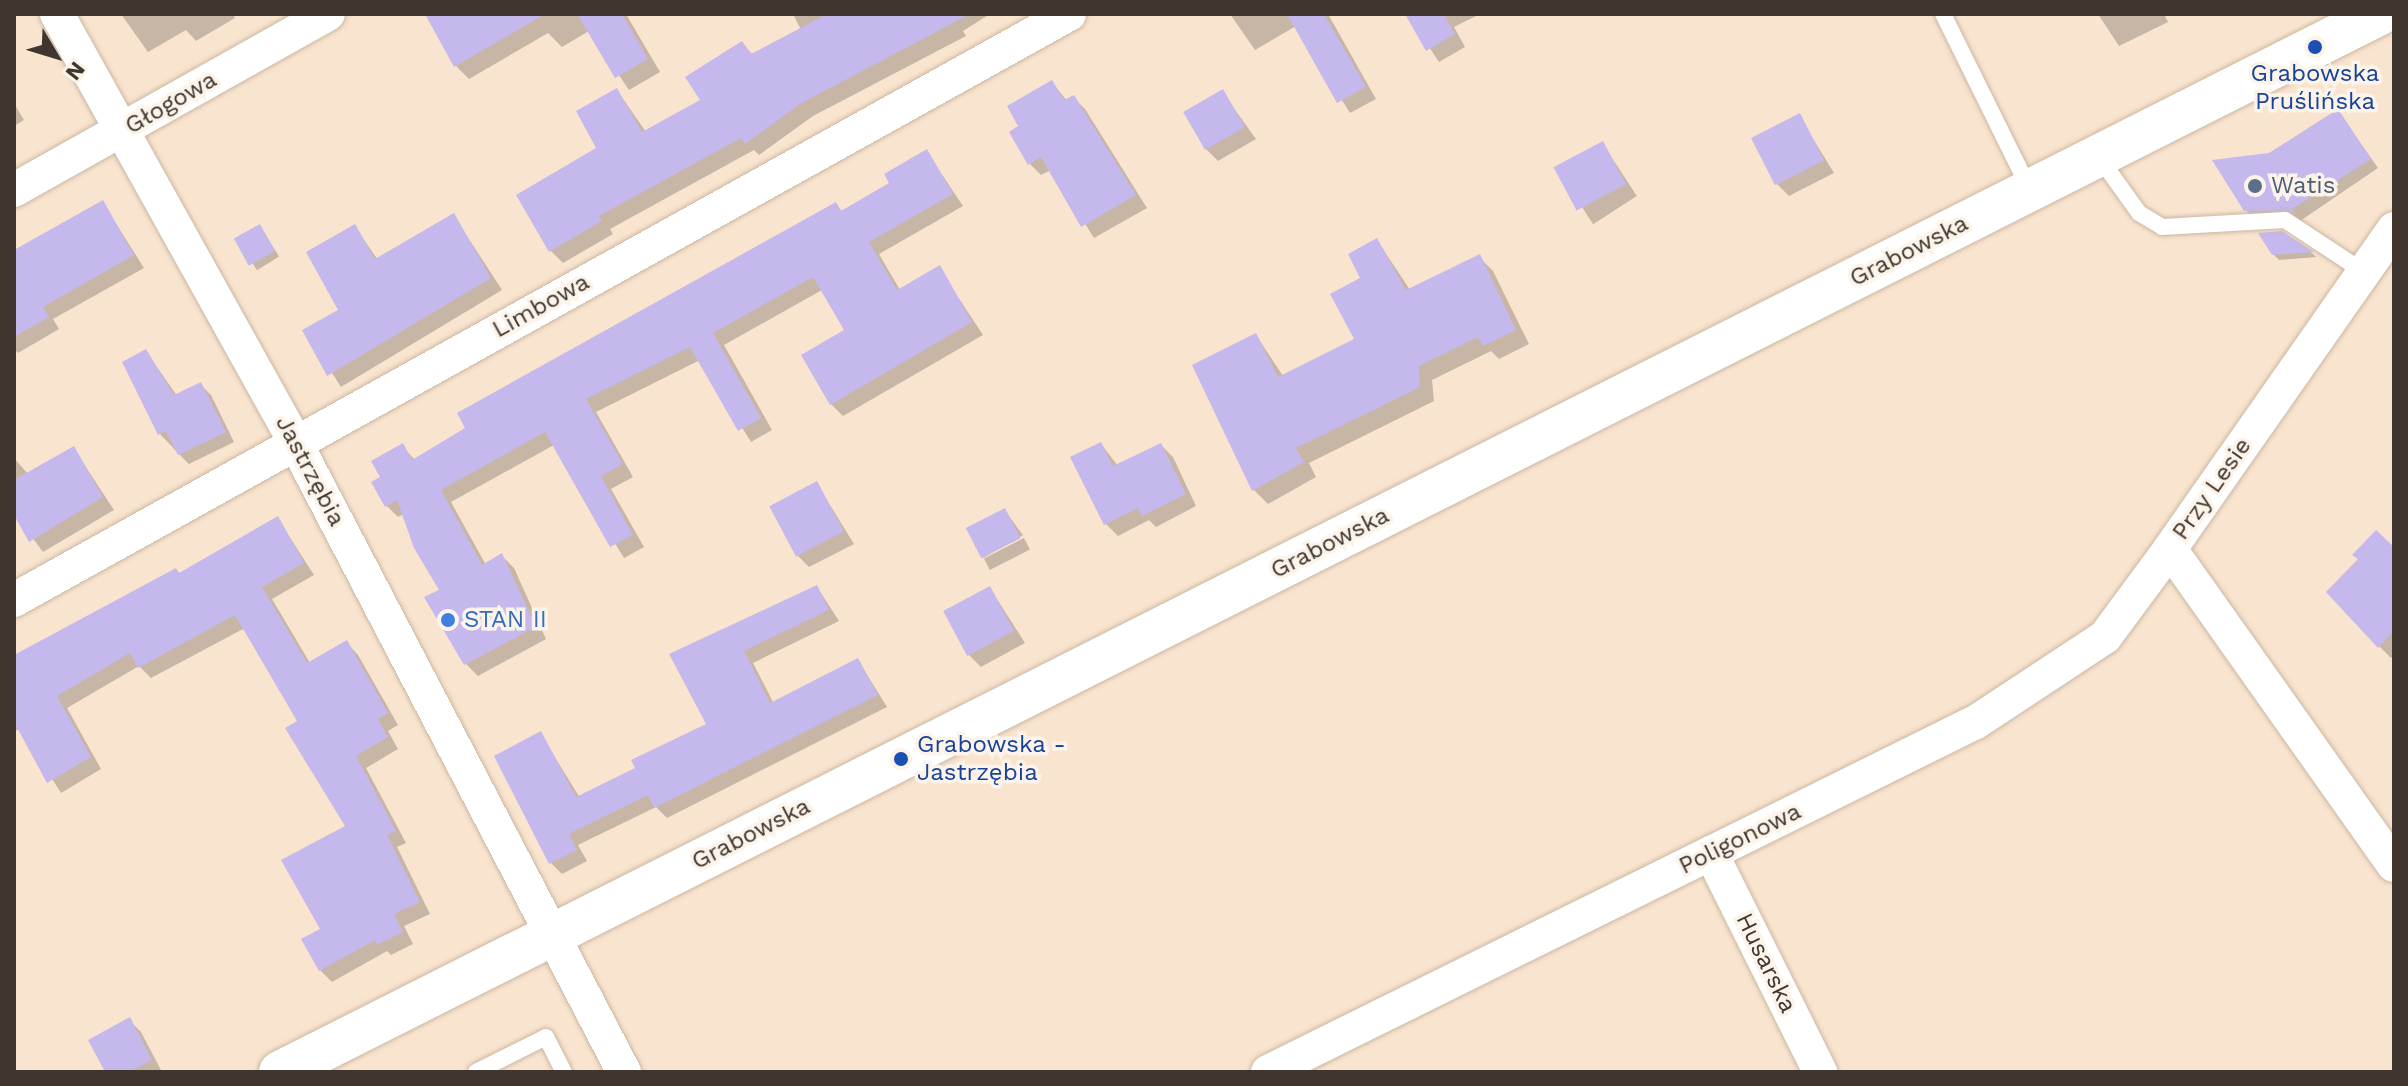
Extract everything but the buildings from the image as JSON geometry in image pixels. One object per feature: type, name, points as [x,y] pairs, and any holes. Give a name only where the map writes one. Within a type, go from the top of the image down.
[{"type":"street","name":"Jastrzębia","points":[[57,14],[295,442],[555,933],[624,1072]]},
{"type":"street","name":"Głogowa","points":[[14,190],[328,14]]},
{"type":"street","name":"Limbowa","points":[[14,600],[1069,14]]},
{"type":"street","name":"Grabowska","points":[[280,1072],[2380,14]]},
{"type":"street","name":"Przy Lesie","points":[[2394,229],[2170,549],[2394,865]]},
{"type":"street","name":"Poligonowa","points":[[1268,1072],[1989,713],[2105,637],[2170,549]]},
{"type":"street","name":"Husarska","points":[[1711,853],[1820,1072]]},
{"type":"lane","points":[[1943,14],[2030,190]]},
{"type":"lane","points":[[2098,156],[2139,213],[2162,227],[2285,220],[2364,272]]},
{"type":"lane","points":[[476,1072],[546,1037],[564,1072]]},
{"type":"place","name":"Grabowska Pruślińska","points":[[2315,47]]},
{"type":"place","name":"Watis","points":[[2255,186]]},
{"type":"place","name":"STAN II","points":[[448,620]]},
{"type":"place","name":"Grabowska - Jastrzębia","points":[[901,759]]}]
